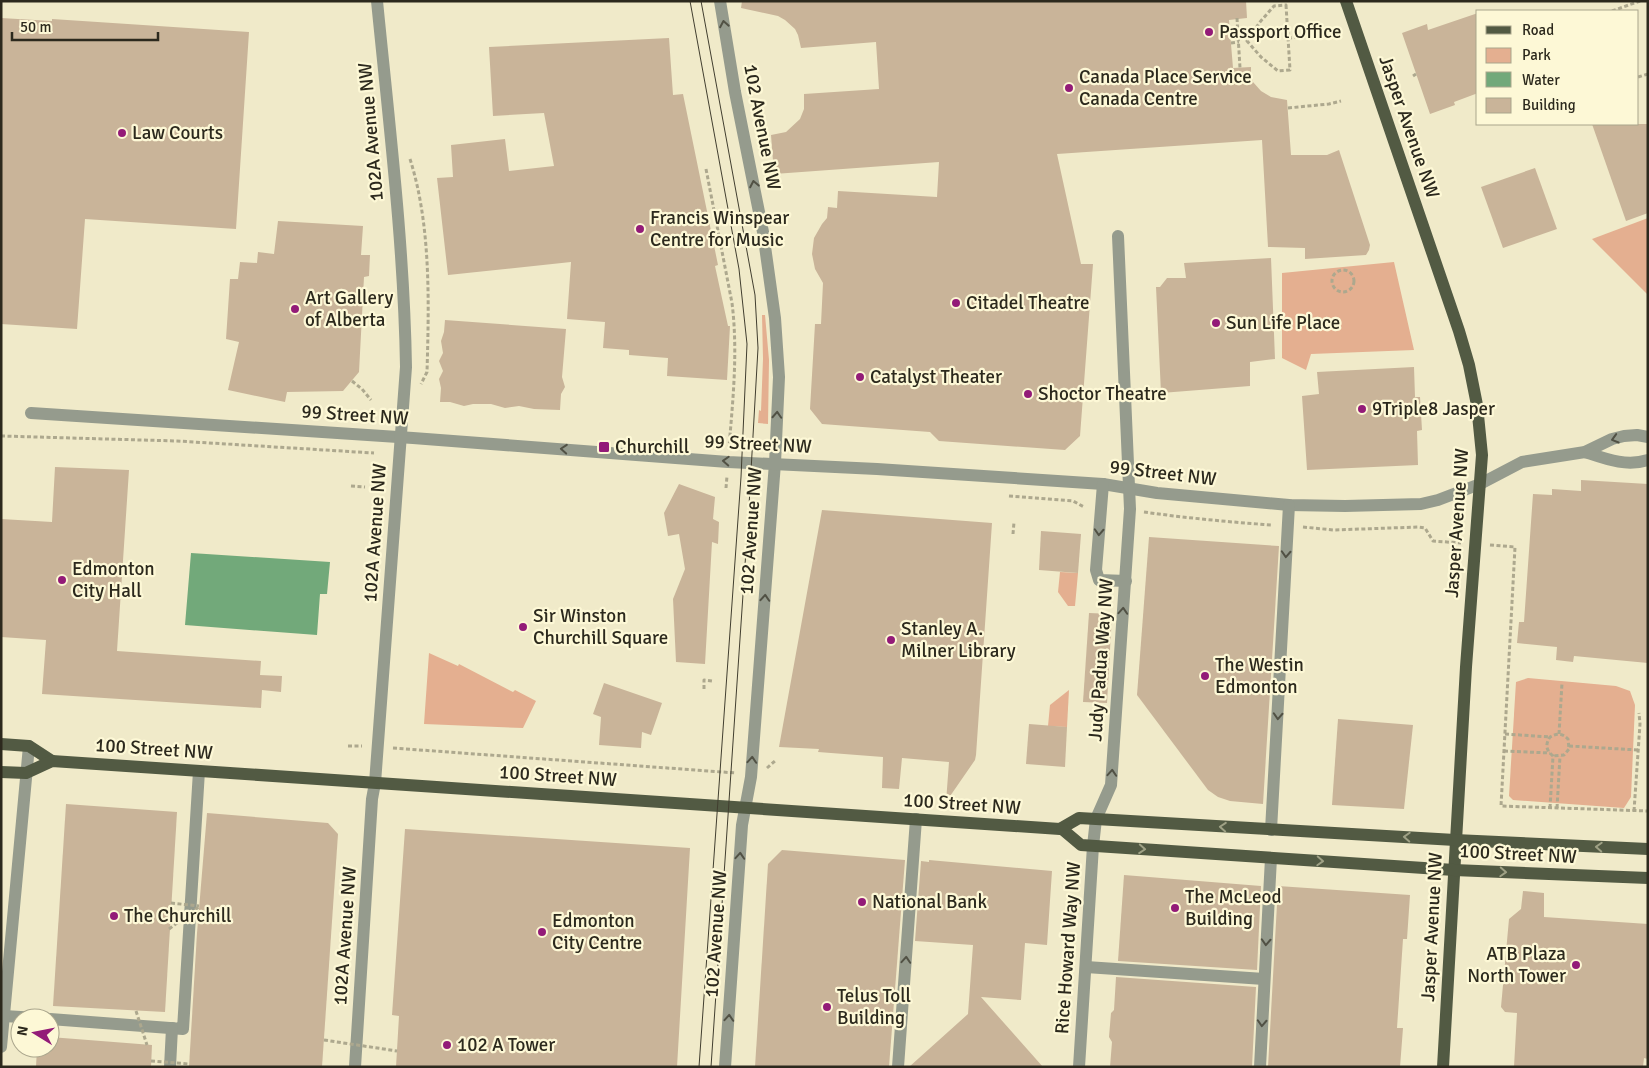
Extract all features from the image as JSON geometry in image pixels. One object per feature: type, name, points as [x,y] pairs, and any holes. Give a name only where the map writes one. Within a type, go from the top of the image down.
[{"type":"main road","name":"Jasper Avenue NW","points":[[1346,1],[1438,267],[1469,365],[1477,405],[1482,446],[1455,840],[1443,1067]]},
{"type":"main road","name":"100 Street NW","points":[[1,744],[29,746],[52,761]]},
{"type":"main road","name":"100 Street NW","points":[[1,772],[26,773],[52,761],[1062,829],[1079,818],[1455,840],[1648,849]]},
{"type":"main road","name":"100 Street NW","points":[[1062,829],[1081,845],[1454,870],[1648,878]]},
{"type":"street","name":"102A Avenue NW","points":[[355,1067],[372,799],[376,783],[406,367],[404,298],[377,1]]},
{"type":"street","name":"102 Avenue NW","points":[[720,1],[763,232],[775,318],[779,389],[751,774],[742,825],[725,1067]]},
{"type":"street","name":"Judy Padua Way NW","points":[[1094,832],[1096,819],[1111,785],[1130,509],[1118,236]]},
{"type":"street","name":"99 Street NW","points":[[31,413],[401,437],[728,462],[775,463],[1103,484],[1179,496],[1289,505],[1421,504],[1438,500],[1480,484],[1522,462],[1585,452]]},
{"type":"street","points":[[1585,452],[1612,439],[1638,435],[1648,438]]},
{"type":"street","points":[[1585,452],[1620,463],[1636,463],[1648,460]]},
{"type":"street","points":[[1103,484],[1096,570],[1099,580],[1126,581]]},
{"type":"street","points":[[1272,830],[1289,505]]},
{"type":"street","points":[[1,1047],[29,746]]},
{"type":"street","points":[[60,1020],[183,1029],[199,771]]},
{"type":"street","points":[[898,1067],[916,820]]},
{"type":"street","name":"Rice Howard Way NW","points":[[1079,1067],[1094,832]]},
{"type":"street","points":[[1260,1067],[1271,858]]},
{"type":"street","points":[[1086,967],[1264,979]]},
{"type":"street","points":[[4,1016],[10,1016]]},
{"type":"street","points":[[170,1067],[172,1028]]},
{"type":"path","points":[[1615,10],[1640,1]]},
{"type":"path","points":[[1286,5],[1288,38],[1290,70],[1278,70],[1261,57],[1246,41],[1274,6],[1286,5]]},
{"type":"path","points":[[1237,18],[1240,68]]},
{"type":"path","points":[[1288,38],[1320,36]]},
{"type":"path","points":[[1231,43],[1239,42]]},
{"type":"path","points":[[1288,108],[1341,101]]},
{"type":"path","points":[[706,169],[732,303],[734,323],[735,366],[726,488]]},
{"type":"path","points":[[1342,270],[1351,274],[1354,281],[1350,290],[1342,293],[1335,290],[1332,283],[1335,273],[1342,270]]},
{"type":"path","points":[[352,381],[371,400]]},
{"type":"path","points":[[1,436],[177,441],[399,454]]},
{"type":"path","points":[[727,477],[734,477]]},
{"type":"path","points":[[351,486],[365,487]]},
{"type":"path","points":[[1002,495],[1073,500],[1100,505]]},
{"type":"path","points":[[1073,500],[1084,507]]},
{"type":"path","points":[[1130,509],[1200,519],[1334,530],[1418,527],[1425,528],[1433,541]]},
{"type":"path","points":[[1013,534],[1014,522]]},
{"type":"path","points":[[1516,547],[1501,806],[1648,811]]},
{"type":"path","points":[[704,689],[704,680],[712,681]]},
{"type":"path","points":[[1559,734],[1562,683]]},
{"type":"path","points":[[1634,811],[1639,713]]},
{"type":"path","points":[[1504,751],[1560,756],[1567,752],[1570,746],[1568,739],[1559,734],[1550,737],[1505,734]]},
{"type":"path","points":[[1550,737],[1547,745],[1552,755],[1550,808]]},
{"type":"path","points":[[348,746],[760,775],[776,760]]},
{"type":"path","points":[[1570,746],[1638,750]]},
{"type":"path","points":[[1557,808],[1560,756]]},
{"type":"path","points":[[169,929],[200,906],[171,903]]},
{"type":"path","points":[[136,1011],[147,1045]]},
{"type":"path","points":[[324,1040],[397,1050]]},
{"type":"path","points":[[151,1061],[189,1064]]},
{"type":"green space","points":[[1648,218],[1648,295],[1592,239]]},
{"type":"green space","points":[[1394,262],[1414,350],[1311,354],[1306,370],[1282,358],[1282,273]]},
{"type":"green space","points":[[762,315],[765,315],[769,360],[768,424],[758,423],[759,410],[761,411],[763,359]]},
{"type":"green space","points":[[1060,572],[1078,573],[1075,606],[1068,606],[1058,592]]},
{"type":"green space","points":[[429,653],[458,666],[459,664],[513,692],[515,690],[536,701],[523,728],[424,724]]},
{"type":"green space","points":[[1528,678],[1616,686],[1630,691],[1635,705],[1631,797],[1624,808],[1513,800],[1509,796],[1516,682]]},
{"type":"green space","points":[[1069,690],[1067,727],[1048,726],[1050,705]]},
{"type":"water","points":[[191,553],[330,562],[327,594],[320,594],[317,635],[185,625]]},
{"type":"building","points":[[742,1],[1246,1],[1247,18],[1229,20],[1233,68],[1251,67],[1253,82],[1261,91],[1271,97],[1287,100],[1291,155],[1327,155],[1339,150],[1370,245],[1369,250],[1366,255],[1305,259],[1305,248],[1268,247],[1262,140],[1057,154],[1081,264],[1093,264],[1080,436],[1065,450],[939,441],[930,432],[822,424],[810,409],[815,324],[821,324],[823,283],[815,269],[812,254],[814,238],[827,218],[828,207],[837,208],[838,191],[937,197],[939,162],[774,174],[771,135],[786,132],[800,119],[804,109],[804,94],[879,89],[876,42],[801,48],[795,29],[785,20],[778,16],[741,8]]},
{"type":"building","points":[[1476,14],[1476,94],[1454,102],[1455,105],[1430,114],[1402,33],[1427,24],[1428,30]]},
{"type":"building","name":"Law Courts","points":[[1,18],[52,21],[52,19],[249,32],[236,229],[85,219],[77,329],[1,324]]},
{"type":"building","name":"Francis Winspear Centre for Music","points":[[669,38],[673,95],[683,94],[718,265],[715,266],[728,326],[730,326],[727,380],[667,376],[668,358],[629,355],[629,350],[603,348],[605,322],[567,319],[571,262],[448,275],[437,178],[453,177],[451,145],[505,139],[509,171],[554,166],[544,113],[493,116],[489,47]]},
{"type":"building","points":[[1648,124],[1648,213],[1626,221],[1592,125]]},
{"type":"building","points":[[1535,168],[1557,229],[1503,248],[1481,187]]},
{"type":"building","name":"Art Gallery of Alberta","points":[[278,221],[363,226],[361,255],[370,255],[369,276],[364,277],[359,372],[343,391],[287,392],[285,402],[228,390],[239,342],[226,339],[230,279],[238,279],[240,262],[257,263],[258,252],[274,254]]},
{"type":"building","name":"Sun Life Place","points":[[1271,258],[1275,359],[1250,362],[1250,386],[1161,393],[1156,287],[1160,287],[1167,278],[1186,278],[1184,263]]},
{"type":"building","points":[[445,320],[566,329],[562,377],[565,387],[561,394],[560,410],[534,409],[519,406],[505,408],[491,404],[464,406],[450,402],[440,402],[441,388],[439,379],[443,371],[439,361],[443,353],[441,341]]},
{"type":"building","name":"9Triple8 Jasper","points":[[1414,367],[1415,397],[1420,397],[1422,430],[1417,431],[1418,465],[1307,470],[1302,396],[1319,394],[1317,372]]},
{"type":"building","name":"Edmonton City Hall","points":[[55,467],[129,470],[117,651],[261,661],[260,675],[282,676],[281,692],[262,690],[261,708],[42,694],[46,640],[1,637],[1,519],[52,522]]},
{"type":"building","points":[[1581,480],[1648,484],[1648,663],[1574,656],[1573,662],[1556,660],[1557,647],[1517,643],[1519,622],[1524,622],[1533,494],[1552,495],[1552,489],[1581,491]]},
{"type":"building","points":[[679,484],[715,497],[713,519],[719,522],[718,544],[712,542],[705,664],[676,662],[673,599],[685,569],[679,534],[668,536],[664,513]]},
{"type":"building","name":"Stanley A. Milner Library","points":[[822,510],[992,523],[976,755],[975,760],[946,802],[949,762],[902,758],[899,789],[882,788],[883,757],[818,752],[819,749],[779,747]]},
{"type":"building","points":[[1041,531],[1081,534],[1078,573],[1039,570]]},
{"type":"building","name":"The Westin Edmonton","points":[[1149,537],[1279,546],[1263,804],[1230,801],[1218,797],[1208,790],[1137,695]]},
{"type":"building","points":[[1089,613],[1112,614],[1107,703],[1083,702]]},
{"type":"building","points":[[604,683],[662,703],[651,735],[642,732],[641,748],[599,745],[601,717],[593,714]]},
{"type":"building","points":[[1338,719],[1413,725],[1404,809],[1332,805]]},
{"type":"building","points":[[1029,724],[1067,727],[1065,767],[1026,764]]},
{"type":"building","name":"The Churchill","points":[[66,804],[177,812],[165,1012],[53,1006]]},
{"type":"building","points":[[207,813],[328,823],[338,834],[322,1067],[189,1067]]},
{"type":"building","name":"Edmonton City Centre","points":[[405,829],[690,848],[677,1067],[396,1067],[399,1016],[392,1015]]},
{"type":"building","points":[[782,850],[905,860],[889,1067],[755,1067],[768,864]]},
{"type":"building","points":[[929,860],[1052,871],[1047,945],[1025,943],[1021,1000],[981,997],[1043,1067],[909,1067],[968,1014],[973,945],[915,941],[921,861],[929,862]]},
{"type":"building","name":"The McLeod Building","points":[[1124,875],[1261,886],[1257,970],[1118,961]]},
{"type":"building","points":[[1278,886],[1410,895],[1407,939],[1403,939],[1397,1028],[1403,1028],[1400,1067],[1268,1067]]},
{"type":"building","name":"ATB Plaza North Tower","points":[[1523,891],[1544,893],[1544,917],[1648,924],[1648,1059],[1644,1058],[1643,1067],[1514,1067],[1517,1013],[1505,1012],[1501,1007],[1509,919],[1521,909]]},
{"type":"building","points":[[1116,977],[1256,987],[1252,1067],[1110,1067],[1112,1042],[1109,1037],[1111,1013],[1114,1010]]},
{"type":"building","points":[[60,1038],[152,1045],[151,1067],[36,1067],[36,1058],[60,1058]]},
{"type":"tram line","points":[[690,1],[739,269],[747,344],[741,477],[699,1067]]},
{"type":"tram line","points":[[701,1],[755,295],[758,348],[711,1067]]},
{"type":"place","name":"Passport Office","points":[[1209,32]]},
{"type":"place","name":"Canada Place Service Canada Centre","points":[[1069,88]]},
{"type":"place","name":"Law Courts","points":[[122,133]]},
{"type":"place","name":"Francis Winspear Centre for Music","points":[[640,229]]},
{"type":"place","name":"Citadel Theatre","points":[[956,303]]},
{"type":"place","name":"Art Gallery of Alberta","points":[[295,309]]},
{"type":"place","name":"Sun Life Place","points":[[1216,323]]},
{"type":"place","name":"Catalyst Theater","points":[[860,377]]},
{"type":"place","name":"Shoctor Theatre","points":[[1028,394]]},
{"type":"place","name":"9Triple8 Jasper","points":[[1362,409]]},
{"type":"place","name":"Churchill","points":[[604,447]]},
{"type":"place","name":"Edmonton City Hall","points":[[62,580]]},
{"type":"place","name":"Sir Winston Churchill Square","points":[[523,627]]},
{"type":"place","name":"Stanley A. Milner Library","points":[[891,640]]},
{"type":"place","name":"The Westin Edmonton","points":[[1205,676]]},
{"type":"place","name":"National Bank","points":[[862,902]]},
{"type":"place","name":"The McLeod Building","points":[[1175,908]]},
{"type":"place","name":"The Churchill","points":[[114,916]]},
{"type":"place","name":"Edmonton City Centre","points":[[542,932]]},
{"type":"place","name":"ATB Plaza North Tower","points":[[1576,965]]},
{"type":"place","name":"Telus Toll Building","points":[[827,1007]]},
{"type":"place","name":"102 A Tower","points":[[447,1045]]}]
